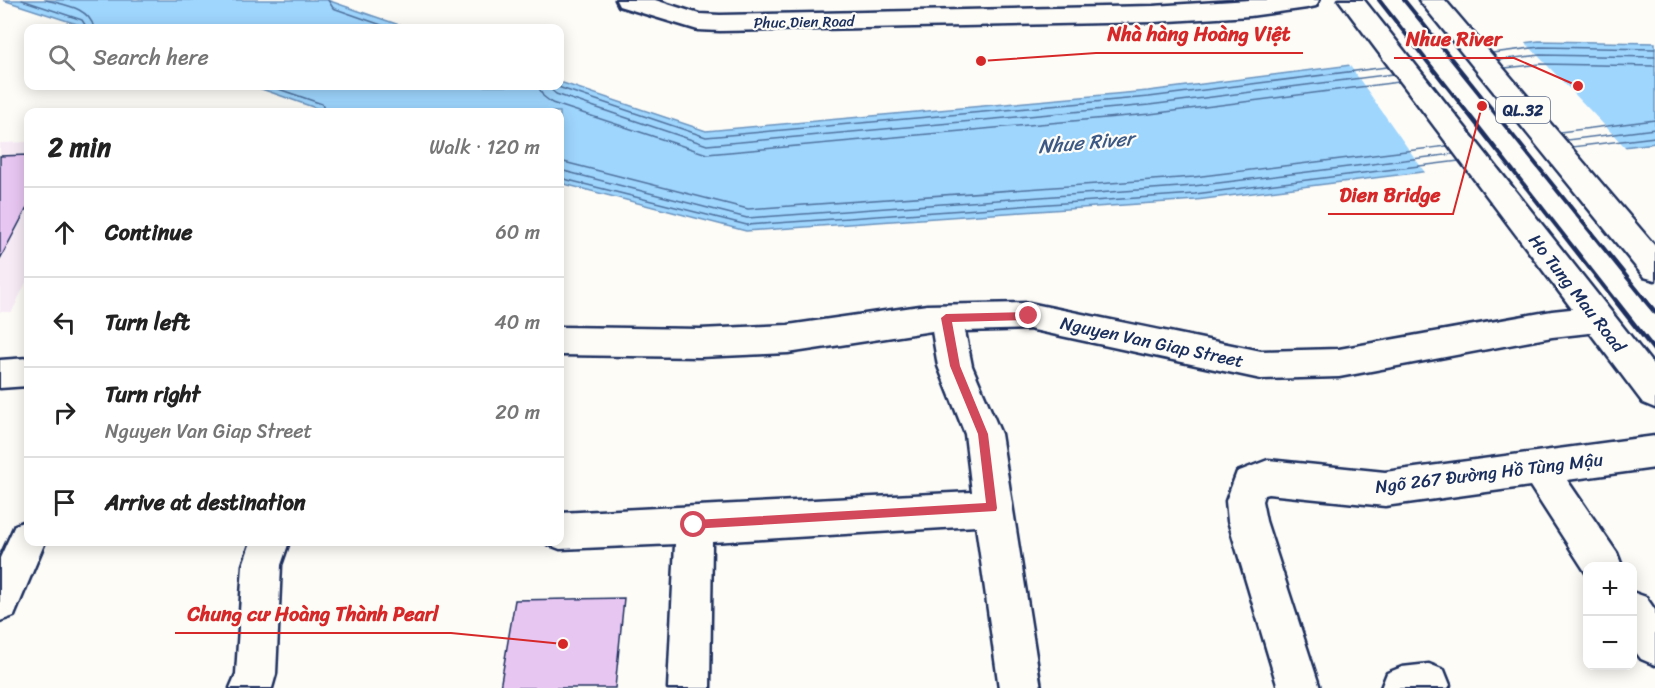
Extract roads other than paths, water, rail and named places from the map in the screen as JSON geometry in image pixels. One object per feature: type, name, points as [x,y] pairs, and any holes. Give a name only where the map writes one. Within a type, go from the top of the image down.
[{"type":"main road","name":"Phuc Dien Road","points":[[652,4],[698,22],[797,11],[1081,8],[1248,4],[1307,0]]},
{"type":"main road","name":"Ho Tung Mau Road","points":[[1351,0],[1498,193],[1655,393]]},
{"type":"main road","name":"QL.32","points":[[1431,0],[1581,178],[1649,254]]},
{"type":"main road","name":"Nguyen Van Giap Street","points":[[564,341],[700,342],[788,339],[927,318],[1029,316],[1261,365],[1339,363],[1552,324],[1598,319]]},
{"type":"main road","points":[[946,318],[955,366],[983,434],[1020,688]]},
{"type":"main road","points":[[0,374],[24,372]]},
{"type":"main road","name":"Ngõ 267 Đường Hồ Tùng Mậu","points":[[1299,688],[1247,521],[1244,501],[1250,484],[1268,477],[1385,489],[1655,452]]},
{"type":"main road","points":[[1539,469],[1600,562]]},
{"type":"main road","points":[[564,531],[992,508]]},
{"type":"main road","points":[[689,688],[694,525]]},
{"type":"main road","points":[[0,602],[24,546]]},
{"type":"main road","points":[[251,688],[256,674],[262,565],[269,546]]},
{"type":"main road","points":[[1635,616],[1655,645]]},
{"type":"water","points":[[3,0],[327,0],[396,24],[77,24]]},
{"type":"water","points":[[1539,41],[1655,43],[1655,143],[1196,200],[746,231],[564,184],[564,108],[316,108],[264,90],[564,90],[564,83],[706,131],[1148,91]]},
{"type":"railway","points":[[1379,0],[1616,302]]},
{"type":"railway","points":[[1404,0],[1647,302]]},
{"type":"railway","points":[[1615,300],[1655,351]]},
{"type":"railway","points":[[1645,300],[1655,312]]},
{"type":"place","name":"Nhà hàng Hoàng Việt","points":[[981,61]]},
{"type":"place","name":"Nhue River","points":[[1578,86]]},
{"type":"place","name":"Dien Bridge","points":[[1482,106]]},
{"type":"place","name":"Chung cư Hoàng Thành Pearl","points":[[563,644]]}]
